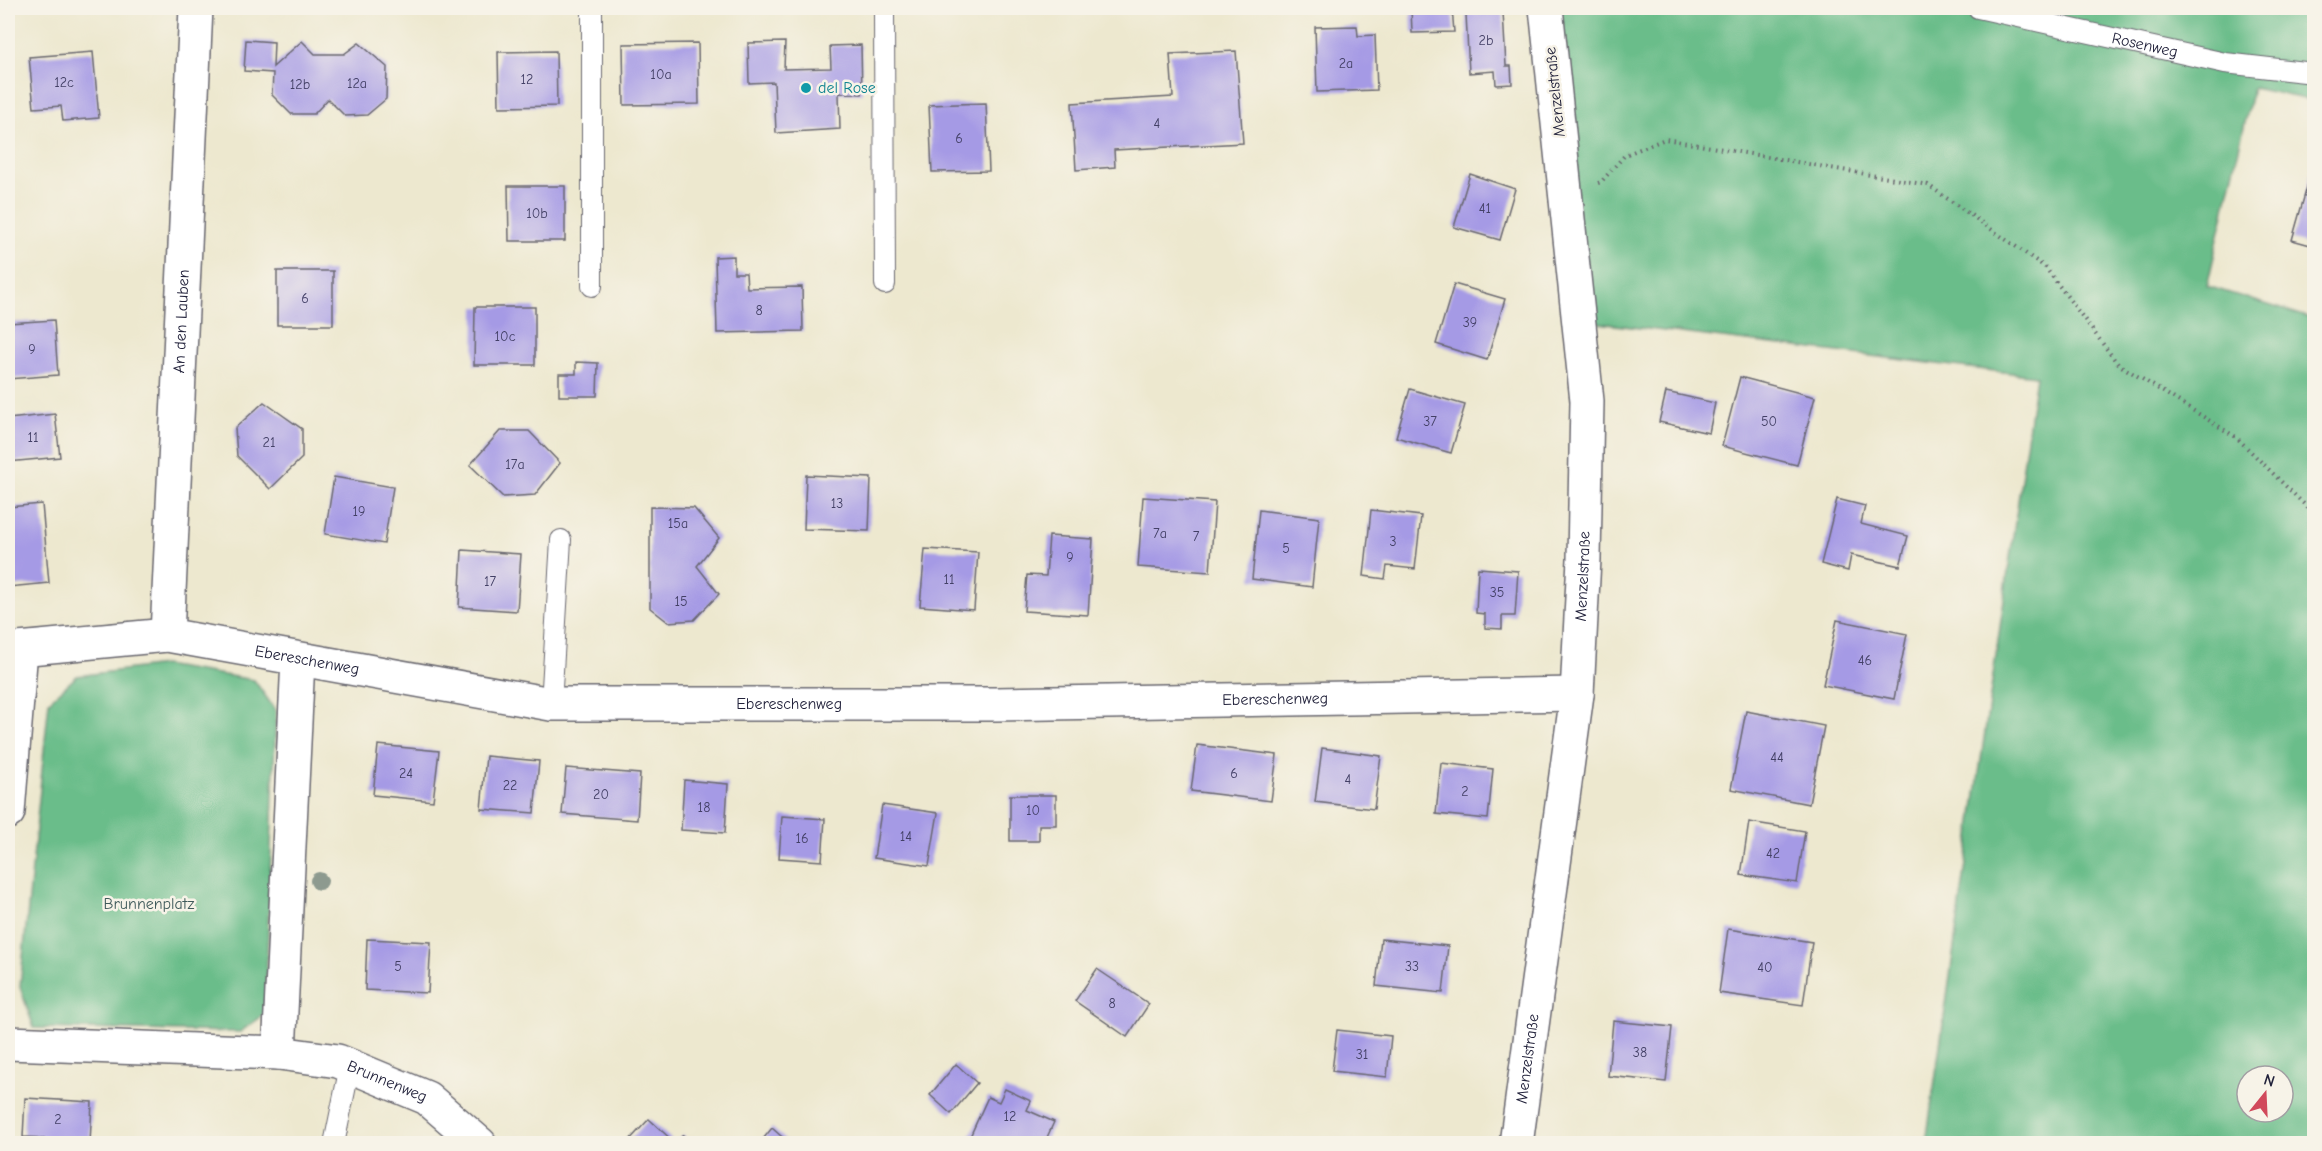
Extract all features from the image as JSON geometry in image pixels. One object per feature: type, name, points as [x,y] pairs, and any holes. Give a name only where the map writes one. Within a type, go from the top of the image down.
[{"type":"street","name":"An den Lauben","points":[[167,635],[196,8]]},
{"type":"street","name":"Menzelstraße","points":[[1516,1143],[1576,694],[1584,559],[1587,401],[1546,8]]},
{"type":"street","name":"Ebereschenweg","points":[[14,649],[167,635],[551,704],[995,704],[1576,694]]},
{"type":"street","points":[[8,812],[14,649]]},
{"type":"street","points":[[8,1043],[279,1053],[298,660]]},
{"type":"street","name":"Brunnenweg","points":[[279,1053],[338,1061],[427,1098],[480,1143]]},
{"type":"lane","points":[[592,8],[592,286]]},
{"type":"lane","points":[[884,8],[885,284]]},
{"type":"lane","name":"Rosenweg","points":[[1978,8],[2225,63],[2314,73]]},
{"type":"lane","points":[[551,704],[561,540]]},
{"type":"lane","points":[[334,1143],[350,1066]]},
{"type":"path","points":[[1565,185],[1601,182],[1625,155],[1665,139],[1928,185],[2045,267],[2118,364],[2236,437],[2314,514]]},
{"type":"green space","points":[[1544,8],[2314,8],[2314,101],[2253,88],[2207,286],[2314,319],[2314,1143],[1926,1143],[2036,376],[1574,320]]},
{"type":"green space","name":"Brunnenplatz","points":[[163,665],[254,680],[276,711],[265,1014],[240,1032],[34,1028],[20,987],[49,701],[77,676]]},
{"type":"building","points":[[1411,8],[1452,8],[1454,32],[1412,33]]},
{"type":"building","points":[[1503,12],[1506,66],[1511,66],[1512,84],[1496,85],[1495,71],[1469,73],[1466,14]]},
{"type":"building","points":[[1357,26],[1358,36],[1375,35],[1377,90],[1317,92],[1315,27]]},
{"type":"building","points":[[246,40],[274,42],[273,67],[302,41],[315,54],[344,54],[359,43],[387,67],[386,99],[367,115],[345,116],[328,99],[314,114],[291,114],[272,95],[273,73],[244,71]]},
{"type":"building","name":"del Rose","points":[[785,42],[784,69],[831,68],[830,46],[861,45],[862,94],[839,93],[840,129],[776,133],[774,82],[749,83],[748,43]]},
{"type":"building","points":[[698,43],[699,104],[624,105],[623,44]]},
{"type":"building","points":[[556,51],[557,106],[499,107],[498,52]]},
{"type":"building","points":[[1236,51],[1243,143],[1114,150],[1115,167],[1076,170],[1072,103],[1173,97],[1170,54]]},
{"type":"building","points":[[93,52],[99,118],[63,121],[61,106],[34,108],[29,57]]},
{"type":"building","points":[[986,103],[989,171],[932,172],[929,105]]},
{"type":"building","points":[[2314,162],[2314,246],[2292,240]]},
{"type":"building","points":[[1470,174],[1515,189],[1500,240],[1454,227]]},
{"type":"building","points":[[508,186],[565,186],[565,241],[509,241]]},
{"type":"building","points":[[734,256],[734,273],[746,273],[747,288],[802,287],[803,331],[717,333],[715,257]]},
{"type":"building","points":[[277,271],[333,271],[333,325],[277,325]]},
{"type":"building","points":[[1454,284],[1505,299],[1487,360],[1436,344]]},
{"type":"building","points":[[475,307],[535,307],[535,365],[474,365]]},
{"type":"building","points":[[54,320],[58,375],[8,379],[8,323]]},
{"type":"building","points":[[576,362],[598,363],[597,396],[559,396],[559,374],[576,374]]},
{"type":"building","points":[[1740,377],[1815,397],[1797,465],[1722,446]]},
{"type":"building","points":[[1410,389],[1465,405],[1451,453],[1396,437]]},
{"type":"building","points":[[1666,392],[1715,403],[1709,433],[1659,422]]},
{"type":"building","points":[[264,402],[302,429],[302,458],[270,489],[237,456],[235,428]]},
{"type":"building","points":[[55,414],[60,457],[8,462],[8,419]]},
{"type":"building","points":[[500,431],[529,431],[560,463],[535,495],[503,497],[470,465]]},
{"type":"building","points":[[806,475],[871,478],[869,531],[804,529]]},
{"type":"building","points":[[334,477],[393,487],[384,544],[325,534]]},
{"type":"building","points":[[1143,497],[1215,502],[1210,572],[1138,567]]},
{"type":"building","points":[[1837,499],[1865,506],[1861,524],[1908,536],[1900,566],[1851,555],[1848,571],[1821,564]]},
{"type":"building","points":[[42,504],[49,583],[8,587],[8,507]]},
{"type":"building","points":[[650,507],[694,508],[719,538],[697,566],[719,594],[694,620],[668,622],[650,608]]},
{"type":"building","points":[[1259,510],[1319,518],[1312,587],[1252,579]]},
{"type":"building","points":[[1371,510],[1421,516],[1415,569],[1387,566],[1385,579],[1364,576]]},
{"type":"building","points":[[1049,536],[1093,539],[1088,615],[1024,611],[1027,575],[1046,576]]},
{"type":"building","points":[[925,549],[978,552],[974,610],[920,606]]},
{"type":"building","points":[[462,550],[521,554],[517,611],[459,607]]},
{"type":"building","points":[[1478,568],[1518,571],[1515,616],[1502,616],[1502,629],[1485,628],[1485,614],[1476,613]]},
{"type":"building","points":[[1837,620],[1907,634],[1894,699],[1823,685]]},
{"type":"building","points":[[1746,711],[1824,726],[1809,804],[1731,789]]},
{"type":"building","points":[[378,745],[439,751],[433,801],[373,795]]},
{"type":"building","points":[[1197,745],[1277,755],[1271,801],[1191,791]]},
{"type":"building","points":[[1322,748],[1381,756],[1374,809],[1315,802]]},
{"type":"building","points":[[486,756],[539,761],[534,813],[481,809]]},
{"type":"building","points":[[1441,763],[1493,769],[1488,819],[1436,814]]},
{"type":"building","points":[[566,768],[640,774],[637,820],[562,814]]},
{"type":"building","points":[[684,780],[728,784],[725,833],[681,830]]},
{"type":"building","points":[[1010,795],[1056,795],[1056,825],[1039,825],[1039,841],[1010,841]]},
{"type":"building","points":[[882,805],[938,813],[929,866],[874,858]]},
{"type":"building","points":[[782,816],[825,819],[822,861],[779,858]]},
{"type":"building","points":[[1749,822],[1805,831],[1797,883],[1741,875]]},
{"type":"building","points":[[1728,929],[1812,942],[1803,1005],[1719,993]]},
{"type":"building","points":[[367,939],[431,942],[428,993],[365,990]]},
{"type":"building","points":[[1381,939],[1448,946],[1443,993],[1376,986]]},
{"type":"building","points":[[1097,969],[1149,1004],[1127,1037],[1075,1001]]},
{"type":"building","points":[[1613,1021],[1672,1027],[1666,1082],[1608,1076]]},
{"type":"building","points":[[1337,1030],[1391,1036],[1387,1077],[1332,1071]]},
{"type":"building","points":[[956,1064],[977,1083],[951,1114],[930,1095]]},
{"type":"building","points":[[1005,1089],[1031,1101],[1027,1110],[1054,1122],[1044,1144],[980,1144],[969,1139],[988,1097],[999,1102]]},
{"type":"building","points":[[25,1098],[92,1102],[90,1144],[43,1144],[44,1138],[23,1137]]},
{"type":"building","points":[[649,1119],[675,1143],[683,1135],[692,1144],[626,1144]]},
{"type":"building","points":[[772,1128],[790,1144],[759,1144]]},
{"type":"place","name":"del Rose","points":[[806,88]]}]
